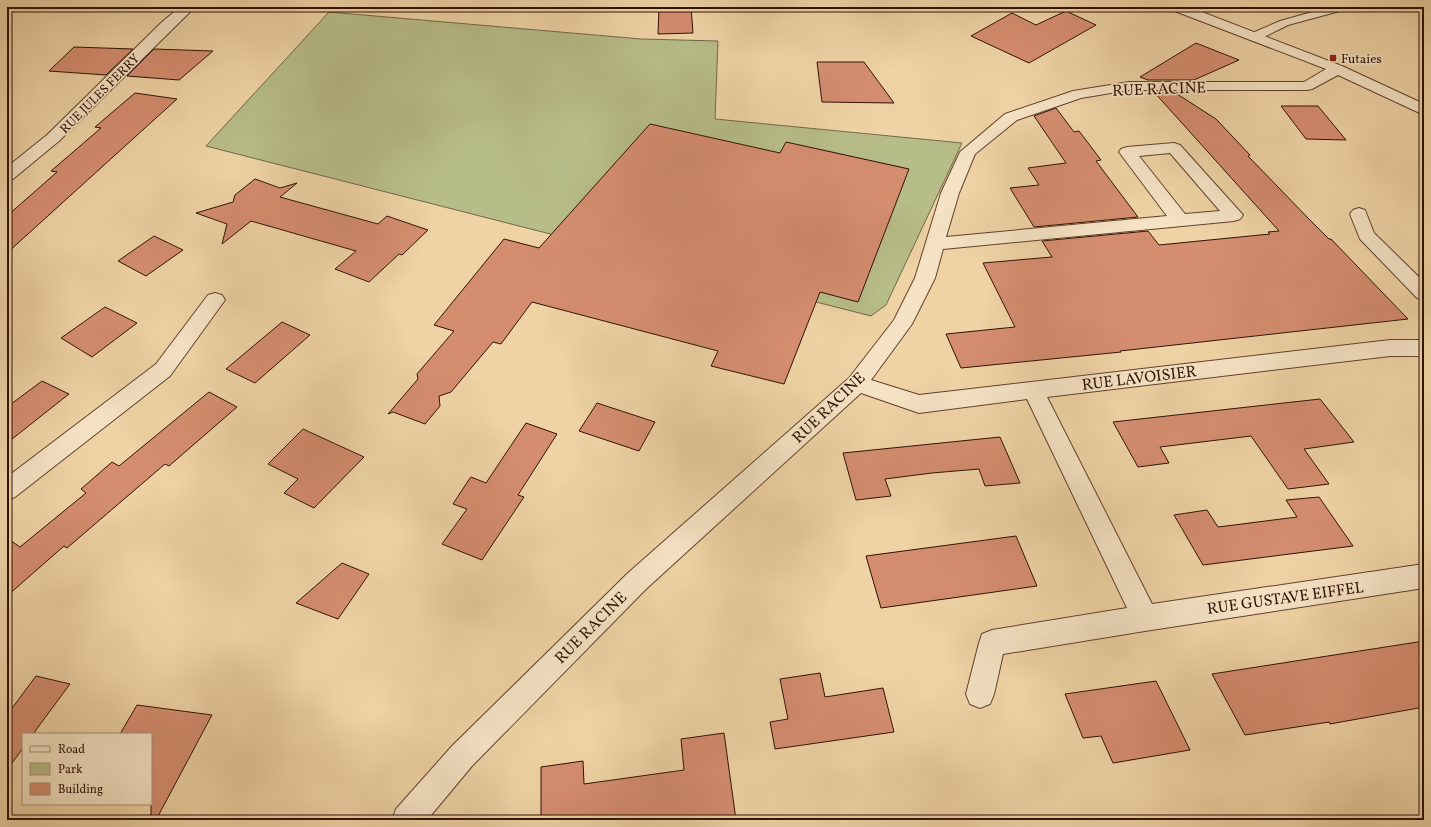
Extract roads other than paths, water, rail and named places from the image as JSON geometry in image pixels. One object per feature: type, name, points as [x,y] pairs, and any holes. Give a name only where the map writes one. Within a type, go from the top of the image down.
[{"type":"street","name":"RUE JULES FERRY","points":[[7,175],[53,138],[167,25],[188,7]]},
{"type":"street","points":[[1177,7],[1337,69],[1399,96],[1424,110]]},
{"type":"street","name":"RUE RACINE","points":[[407,820],[462,756],[637,581],[857,384],[902,324],[925,278],[950,193],[968,152],[1011,117],[1078,94],[1129,86],[1307,86],[1337,69]]},
{"type":"street","points":[[934,244],[1234,215],[1174,148],[1127,152],[1180,220]]},
{"type":"street","points":[[1360,214],[1366,235],[1424,293]]},
{"type":"street","points":[[7,490],[163,370],[215,300]]},
{"type":"street","name":"RUE LAVOISIER","points":[[857,384],[919,404],[1390,348],[1418,348],[1424,350]]},
{"type":"street","points":[[1033,390],[1145,618]]},
{"type":"street","name":"RUE GUSTAVE EIFFEL","points":[[980,694],[992,643],[1145,618],[1424,576]]},
{"type":"lane","points":[[1254,37],[1284,23],[1343,7]]},
{"type":"place","name":"Futaies","points":[[1333,58]]}]
